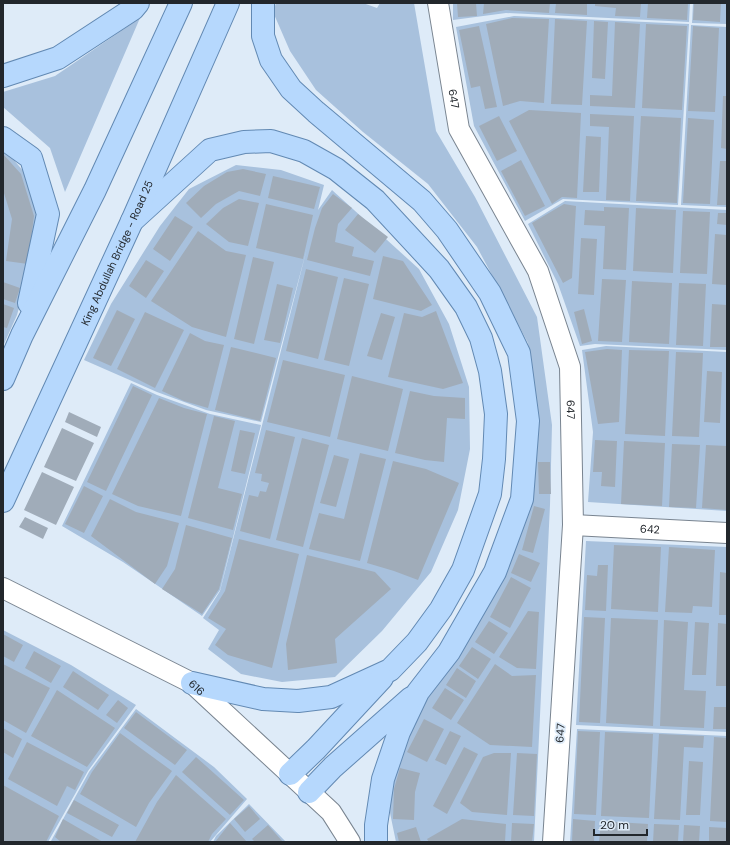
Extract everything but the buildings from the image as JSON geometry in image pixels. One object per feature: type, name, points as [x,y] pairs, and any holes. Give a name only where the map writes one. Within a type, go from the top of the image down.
[{"type":"main road","points":[[3,76],[58,58],[133,8],[138,3]]},
{"type":"main road","points":[[3,379],[22,335],[95,190],[181,3]]},
{"type":"main road","name":"King Abdullah Bridge - Road 25","points":[[3,501],[132,221],[228,3]]},
{"type":"main road","points":[[263,3],[262,36],[271,60],[291,89],[316,112],[422,201],[447,230],[490,293],[520,353],[528,421],[522,499],[495,572],[449,652],[418,692],[333,767],[309,792]]},
{"type":"main road","points":[[3,138],[32,158],[48,214],[22,335]]},
{"type":"main road","points":[[132,221],[210,150],[244,142],[271,141],[304,151],[336,169],[375,200],[439,269],[466,307],[482,344],[490,371],[496,414],[494,459],[490,494],[463,570],[441,609],[417,642],[316,749],[290,774]]},
{"type":"main road","points":[[192,683],[263,698],[298,701],[331,697],[390,670]]},
{"type":"main road","points":[[376,842],[376,825],[383,779],[399,732],[418,692]]},
{"type":"street","name":"647","points":[[438,3],[459,129],[538,272],[570,367],[573,525],[553,842]]},
{"type":"street","name":"642","points":[[573,525],[727,532]]},
{"type":"street","name":"616","points":[[3,588],[192,683],[331,812],[350,842]]},
{"type":"shaded area","points":[[276,3],[363,3],[377,8],[380,3],[414,3],[436,131],[475,197],[537,317],[552,425],[550,505],[534,842],[396,842],[389,808],[397,759],[424,702],[514,551],[538,417],[528,343],[477,247],[428,184],[363,132],[316,90],[290,51],[273,12]]},
{"type":"shaded area","points":[[453,3],[690,3],[689,22],[506,13],[453,20]]},
{"type":"shaded area","points":[[693,3],[727,3],[727,24],[692,23]]},
{"type":"shaded area","points":[[514,16],[689,24],[678,205],[563,199],[525,221],[474,126],[456,27]]},
{"type":"shaded area","points":[[140,18],[65,192],[50,148],[3,107],[3,92],[55,76]]},
{"type":"shaded area","points":[[691,25],[727,27],[727,207],[681,205]]},
{"type":"shaded area","points":[[3,147],[24,172],[37,213],[30,268],[17,315],[4,344]]},
{"type":"shaded area","points":[[236,165],[281,170],[324,185],[318,210],[332,190],[419,269],[449,324],[469,387],[470,449],[458,510],[431,572],[382,631],[335,677],[282,682],[241,674],[208,649],[219,630],[203,618],[220,591],[307,248],[261,422],[206,410],[157,392],[84,360],[111,304],[160,226],[189,189]]},
{"type":"shaded area","points":[[565,201],[727,210],[727,350],[595,344],[580,346],[558,284],[528,224]]},
{"type":"shaded area","points":[[606,346],[727,352],[727,511],[588,502],[593,432],[582,350]]},
{"type":"shaded area","points":[[131,383],[157,395],[210,414],[261,425],[220,590],[202,616],[123,562],[62,526]]},
{"type":"shaded area","points":[[586,541],[727,547],[727,732],[576,725]]},
{"type":"shaded area","points":[[3,630],[71,665],[136,705],[88,771],[48,842],[3,842]]},
{"type":"shaded area","points":[[136,709],[214,767],[247,799],[210,842],[52,842],[51,841],[89,772]]},
{"type":"shaded area","points":[[577,729],[727,736],[727,842],[570,842]]},
{"type":"shaded area","points":[[249,804],[286,842],[213,842],[216,836]]}]
